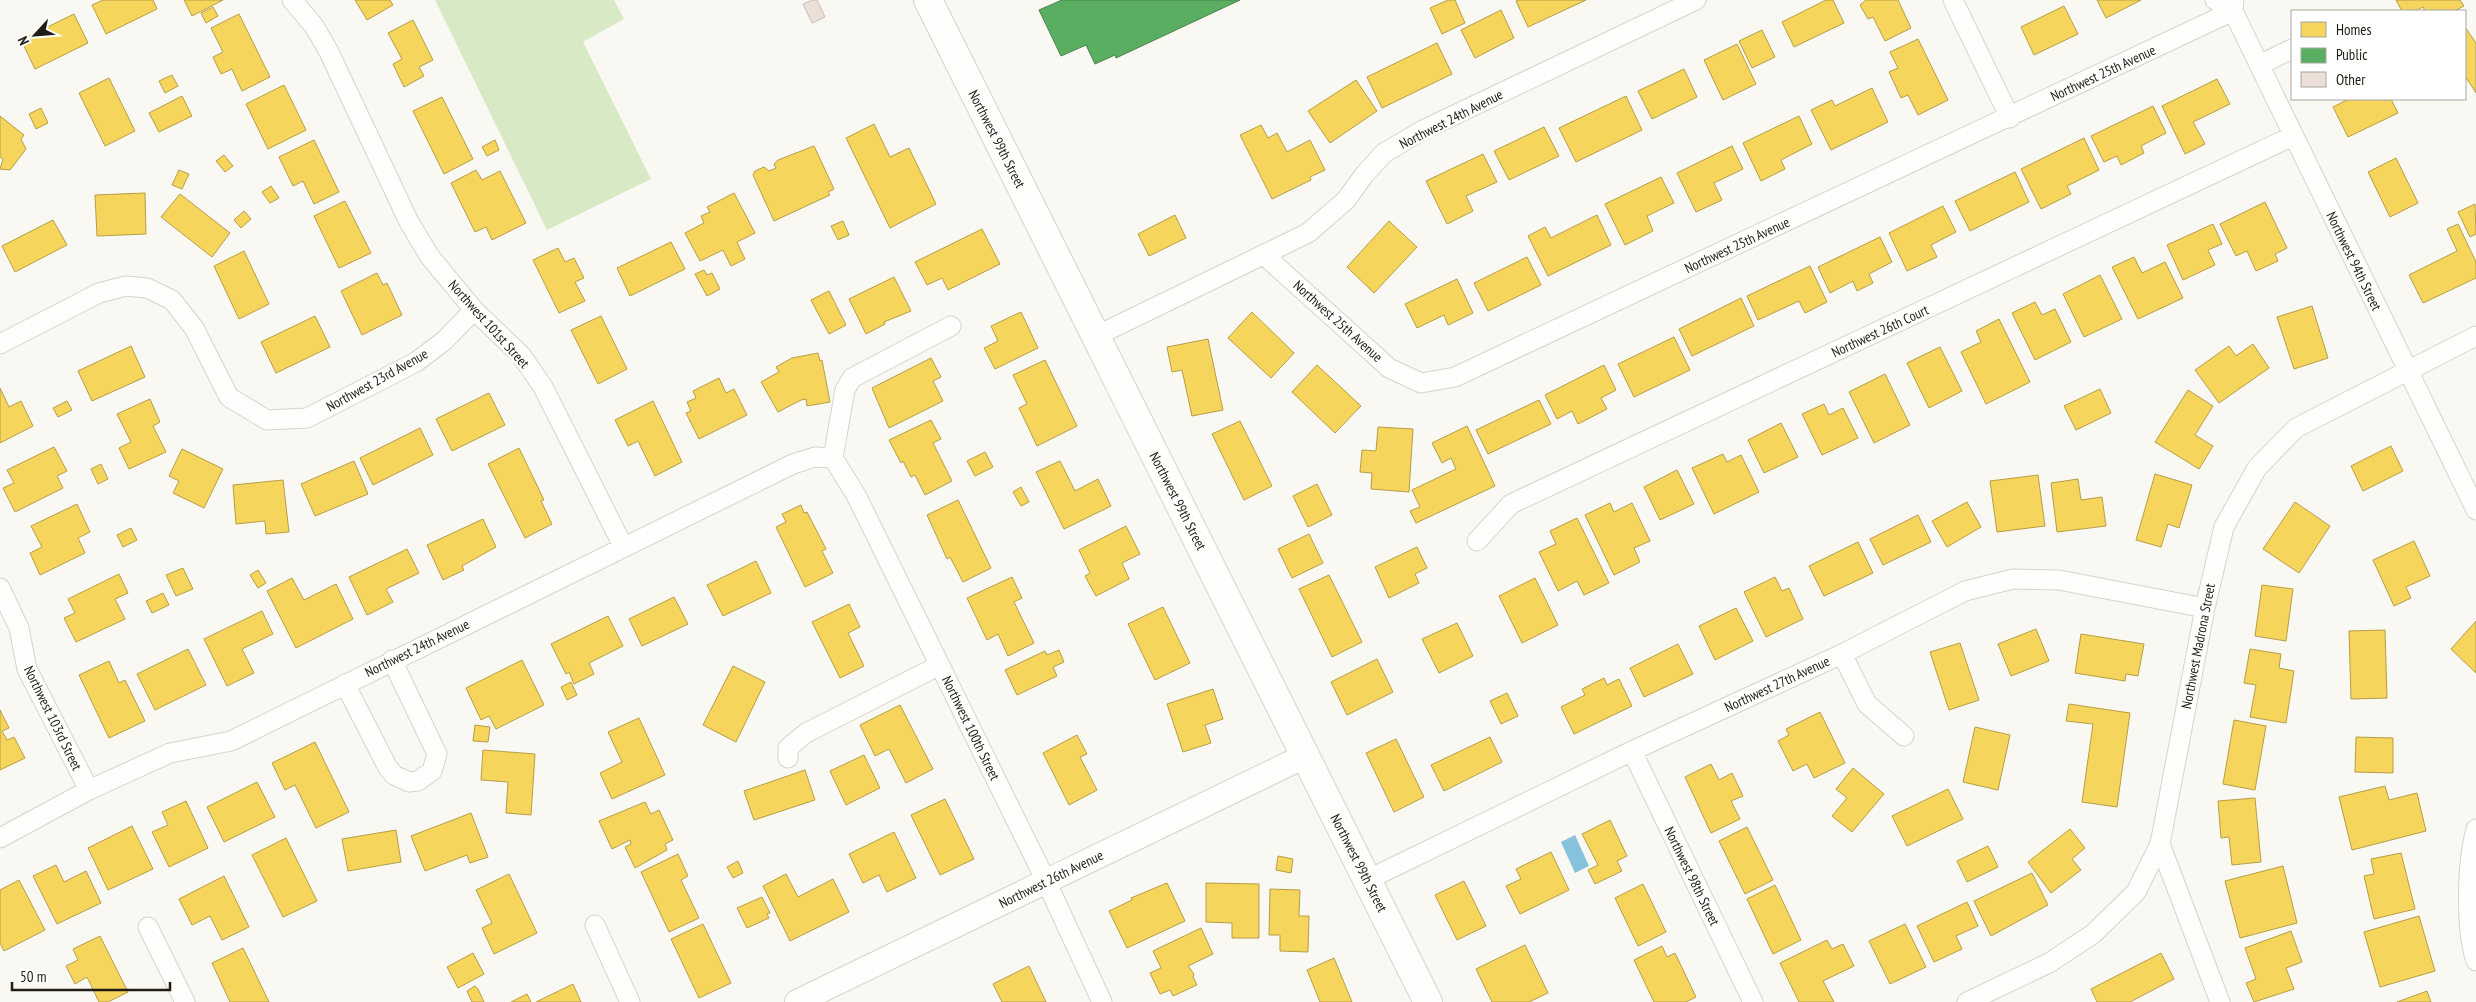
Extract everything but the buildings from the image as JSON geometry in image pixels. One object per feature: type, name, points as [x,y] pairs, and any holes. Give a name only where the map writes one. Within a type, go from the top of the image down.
[{"type":"main road","name":"Northwest 99th Street","points":[[928,0],[1428,1002]]},
{"type":"street","name":"Northwest 101st Street","points":[[292,0],[314,26],[329,52],[409,222],[430,257],[474,310],[520,355],[543,387],[623,546]]},
{"type":"street","name":"Northwest 24th Avenue","points":[[1096,336],[1308,233],[1346,200],[1364,175],[1384,153],[1423,130],[1696,0]]},
{"type":"street","points":[[1953,0],[2010,118]]},
{"type":"street","points":[[2215,0],[2234,6]]},
{"type":"street","name":"Northwest 25th Avenue","points":[[1264,255],[1389,368],[1421,382],[1455,377],[2010,118],[2234,6]]},
{"type":"street","name":"Northwest 94th Street","points":[[2234,6],[2259,65],[2293,136],[2476,510]]},
{"type":"street","points":[[2259,65],[2291,49]]},
{"type":"street","name":"Northwest 26th Court","points":[[1477,541],[1510,504],[2293,136]]},
{"type":"street","name":"Northwest 23rd Avenue","points":[[0,344],[99,293],[126,286],[147,288],[172,300],[194,328],[229,397],[267,420],[307,418],[416,362],[444,341],[474,310]]},
{"type":"street","points":[[834,458],[845,390],[852,378],[951,326]]},
{"type":"street","points":[[2408,372],[2476,336]]},
{"type":"street","name":"Northwest Madrona Street","points":[[1967,1002],[2049,964],[2093,934],[2136,892],[2160,844],[2205,608],[2224,527],[2257,468],[2296,428],[2408,372]]},
{"type":"street","name":"Northwest 24th Avenue","points":[[0,838],[89,790],[170,753],[231,741],[623,546],[793,464],[815,456],[834,458]]},
{"type":"street","name":"Northwest 100th Street","points":[[834,458],[856,495],[940,665],[1046,881],[1102,1002]]},
{"type":"street","name":"Northwest 27th Avenue","points":[[1367,880],[1632,751],[1842,654],[1965,592],[2013,579],[2059,580],[2205,608]]},
{"type":"street","name":"Northwest 103rd Street","points":[[0,588],[19,628],[27,669],[89,790]]},
{"type":"street","points":[[1842,654],[1867,704],[1904,736]]},
{"type":"street","points":[[345,684],[388,768],[401,780],[418,780],[432,770],[437,754],[392,660]]},
{"type":"street","points":[[788,758],[788,748],[806,734],[940,665]]},
{"type":"street","name":"Northwest 98th Street","points":[[1632,751],[1753,1002]]},
{"type":"street","name":"Northwest 26th Avenue","points":[[797,1002],[1305,756]]},
{"type":"street","points":[[2476,829],[2472,842],[2469,898],[2473,951],[2476,961]]},
{"type":"street","points":[[2160,844],[2220,1002]]},
{"type":"street","points":[[595,925],[630,1002]]},
{"type":"street","points":[[148,927],[185,1002]]},
{"type":"green space","points":[[435,0],[614,0],[624,19],[583,42],[651,179],[547,230]]},
{"type":"water","points":[[1575,835],[1589,866],[1575,873],[1561,842]]}]
